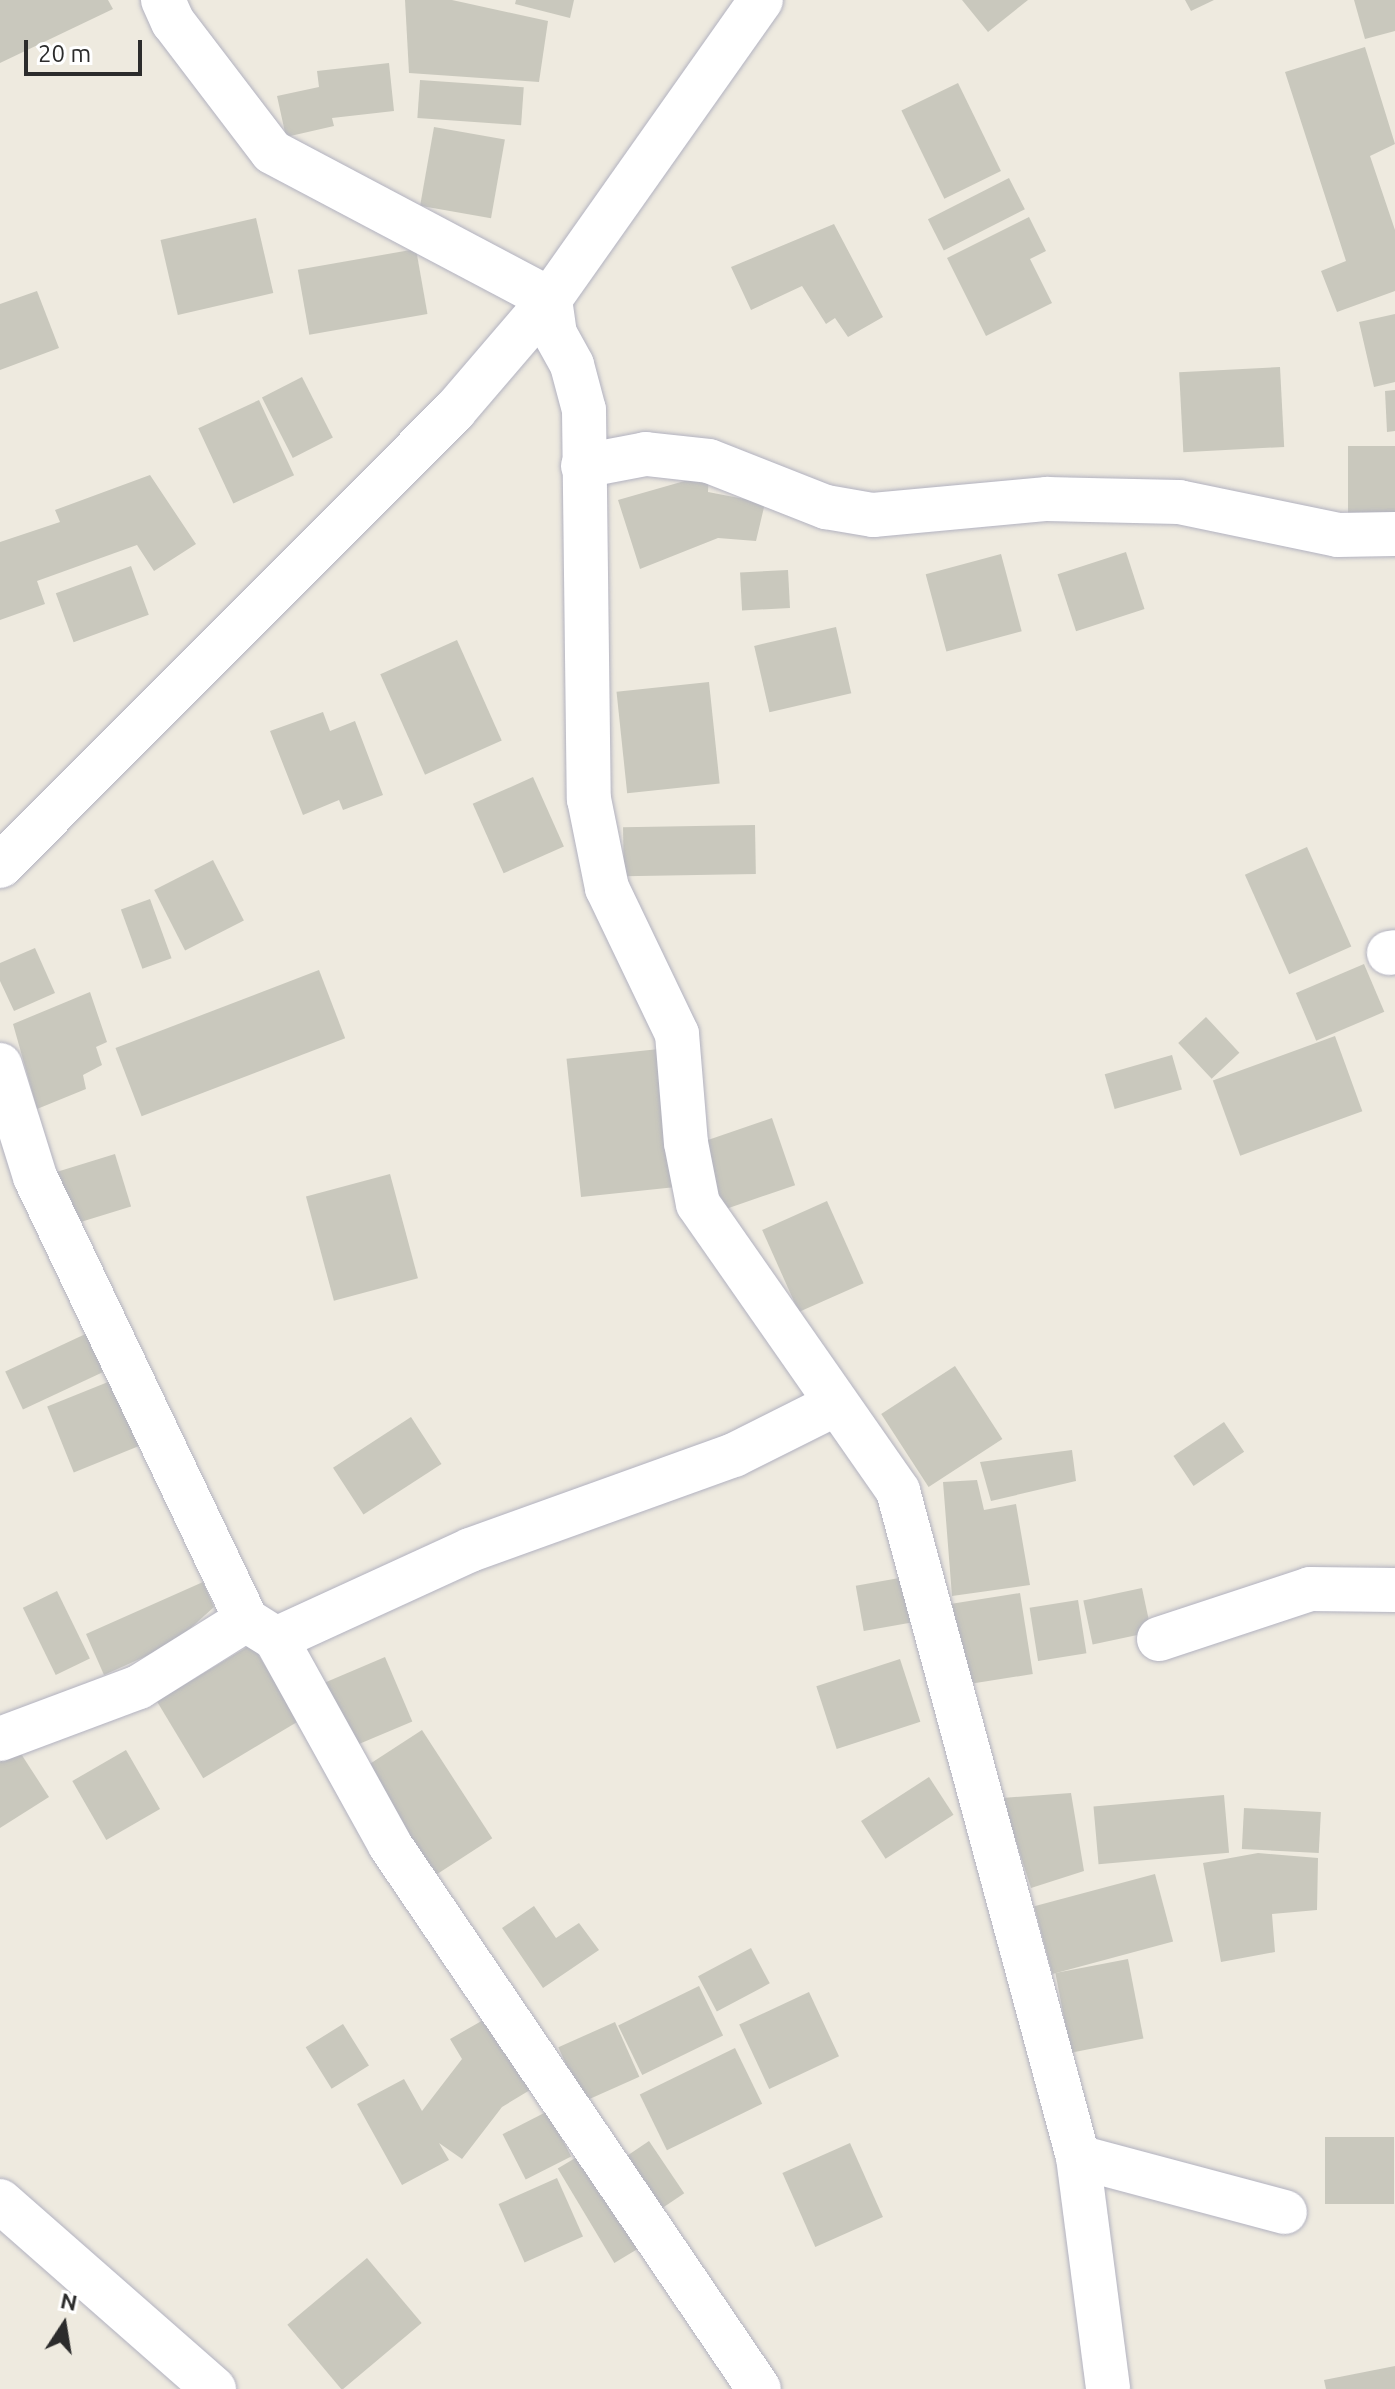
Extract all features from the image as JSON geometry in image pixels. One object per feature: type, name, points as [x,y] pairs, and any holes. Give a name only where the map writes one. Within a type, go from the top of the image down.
[{"type":"street","points":[[163,0],[173,22],[272,152],[550,299]]},
{"type":"street","points":[[0,866],[455,410],[550,299],[761,0]]},
{"type":"street","points":[[550,299],[555,334],[572,365],[584,410],[589,799],[607,888],[677,1034],[686,1143],[698,1204],[834,1405],[874,1450],[898,1491],[1078,2157],[1108,2389]]},
{"type":"street","points":[[583,466],[646,454],[709,461],[826,507],[873,515],[1047,499],[1179,502],[1338,535],[1395,534]]},
{"type":"street","points":[[0,1065],[35,1177],[261,1630],[390,1845],[759,2389]]},
{"type":"street","points":[[0,1739],[139,1687],[261,1630],[470,1550],[734,1455],[834,1405]]},
{"type":"street","points":[[1159,1639],[1310,1589],[1395,1590]]},
{"type":"street","points":[[1078,2157],[1285,2212]]},
{"type":"street","points":[[0,2201],[214,2389]]},
{"type":"building","points":[[0,0],[108,0],[113,9],[0,63]]},
{"type":"building","points":[[405,0],[452,0],[548,21],[539,82],[409,73]]},
{"type":"building","points":[[516,0],[574,0],[570,18],[515,4]]},
{"type":"building","points":[[962,0],[1028,0],[988,32]]},
{"type":"building","points":[[1185,0],[1214,0],[1191,11]]},
{"type":"building","points":[[1354,0],[1395,0],[1395,31],[1365,39]]},
{"type":"building","points":[[1365,47],[1395,144],[1370,156],[1395,230],[1395,291],[1337,312],[1321,271],[1346,261],[1285,72]]},
{"type":"building","points":[[389,63],[394,111],[332,118],[334,126],[286,137],[277,96],[319,87],[317,71]]},
{"type":"building","points":[[420,80],[524,87],[521,125],[417,118]]},
{"type":"building","points":[[958,83],[1001,171],[944,199],[901,111]]},
{"type":"building","points":[[434,127],[505,140],[491,218],[420,206]]},
{"type":"building","points":[[1009,178],[1025,209],[944,250],[928,219]]},
{"type":"building","points":[[1029,217],[1046,251],[1030,259],[1052,303],[986,336],[947,258]]},
{"type":"building","points":[[256,218],[273,293],[178,315],[161,240]]},
{"type":"building","points":[[834,224],[883,317],[848,337],[835,318],[826,324],[802,286],[751,310],[731,267]]},
{"type":"building","points":[[416,249],[427,314],[309,335],[298,270]]},
{"type":"building","points":[[37,291],[59,348],[0,370],[0,304]]},
{"type":"building","points":[[1395,314],[1395,382],[1374,387],[1359,322]]},
{"type":"building","points":[[1280,367],[1284,447],[1183,452],[1179,372]]},
{"type":"building","points":[[302,377],[333,438],[293,458],[262,397]]},
{"type":"building","points":[[1395,390],[1395,431],[1387,432],[1385,391]]},
{"type":"building","points":[[259,400],[294,475],[233,504],[198,428]]},
{"type":"building","points":[[1348,446],[1395,446],[1395,517],[1348,517]]},
{"type":"building","points":[[709,474],[708,492],[765,503],[756,541],[718,538],[640,569],[618,500]]},
{"type":"building","points":[[150,475],[196,544],[154,571],[137,545],[37,581],[45,604],[0,620],[0,542],[60,522],[55,510]]},
{"type":"building","points":[[1126,552],[1145,609],[1076,631],[1058,574]]},
{"type":"building","points":[[1001,554],[1022,631],[946,651],[926,574]]},
{"type":"building","points":[[131,566],[149,615],[74,642],[56,593]]},
{"type":"building","points":[[788,570],[790,608],[742,610],[740,573]]},
{"type":"building","points":[[836,627],[851,693],[769,712],[754,646]]},
{"type":"building","points":[[457,640],[502,740],[425,775],[380,674]]},
{"type":"building","points":[[709,682],[720,783],[627,793],[617,692]]},
{"type":"building","points":[[323,712],[330,731],[355,721],[383,795],[343,810],[339,800],[303,815],[270,731]]},
{"type":"building","points":[[533,777],[564,846],[504,873],[473,804]]},
{"type":"building","points":[[755,825],[756,874],[624,876],[623,827]]},
{"type":"building","points":[[1307,847],[1351,947],[1289,974],[1245,875]]},
{"type":"building","points":[[213,860],[244,921],[185,951],[154,890]]},
{"type":"building","points":[[150,899],[172,958],[142,969],[121,910]]},
{"type":"building","points":[[35,948],[55,993],[14,1011],[0,981],[0,963]]},
{"type":"building","points":[[1364,964],[1384,1012],[1316,1041],[1296,993]]},
{"type":"building","points":[[319,970],[345,1038],[142,1116],[115,1048]]},
{"type":"building","points":[[90,992],[107,1042],[96,1047],[102,1065],[83,1075],[86,1089],[37,1109],[13,1024]]},
{"type":"building","points":[[1206,1017],[1239,1053],[1212,1079],[1178,1043]]},
{"type":"building","points":[[1335,1036],[1362,1111],[1240,1156],[1213,1080]]},
{"type":"building","points":[[659,1049],[674,1187],[581,1197],[567,1059]]},
{"type":"building","points":[[1172,1055],[1182,1090],[1115,1109],[1105,1074]]},
{"type":"building","points":[[772,1118],[795,1185],[722,1210],[699,1143]]},
{"type":"building","points":[[115,1154],[131,1207],[72,1225],[56,1172]]},
{"type":"building","points":[[390,1174],[418,1278],[334,1301],[306,1197]]},
{"type":"building","points":[[827,1201],[864,1283],[799,1312],[762,1230]]},
{"type":"building","points":[[94,1330],[112,1368],[23,1409],[5,1371]]},
{"type":"building","points":[[955,1366],[1002,1439],[929,1487],[881,1414]]},
{"type":"building","points":[[113,1380],[140,1446],[74,1472],[47,1407]]},
{"type":"building","points":[[411,1417],[441,1464],[364,1515],[333,1468]]},
{"type":"building","points":[[1224,1422],[1244,1452],[1194,1486],[1173,1456]]},
{"type":"building","points":[[1072,1450],[1076,1481],[991,1501],[980,1462]]},
{"type":"building","points":[[977,1480],[984,1510],[1016,1504],[1030,1585],[952,1596],[943,1482]]},
{"type":"building","points":[[905,1577],[913,1622],[864,1631],[856,1586]]},
{"type":"building","points":[[203,1582],[214,1607],[173,1644],[104,1675],[86,1634]]},
{"type":"building","points":[[1142,1588],[1151,1632],[1093,1644],[1083,1600]]},
{"type":"building","points":[[57,1591],[90,1658],[56,1675],[23,1608]]},
{"type":"building","points":[[1020,1593],[1033,1674],[965,1685],[952,1604]]},
{"type":"building","points":[[1078,1600],[1086,1653],[1038,1661],[1030,1608]]},
{"type":"building","points":[[252,1644],[298,1721],[203,1778],[157,1701]]},
{"type":"building","points":[[385,1657],[412,1721],[351,1748],[323,1683]]},
{"type":"building","points":[[900,1659],[920,1722],[837,1749],[816,1686]]},
{"type":"building","points":[[422,1730],[492,1838],[432,1877],[362,1769]]},
{"type":"building","points":[[14,1743],[49,1797],[0,1828],[0,1752]]},
{"type":"building","points":[[126,1750],[160,1809],[106,1840],[72,1781]]},
{"type":"building","points":[[929,1777],[954,1815],[886,1859],[861,1821]]},
{"type":"building","points":[[1071,1793],[1084,1871],[1031,1888],[1002,1798]]},
{"type":"building","points":[[1224,1795],[1229,1853],[1099,1864],[1093,1806]]},
{"type":"building","points":[[1244,1808],[1321,1812],[1319,1853],[1242,1849]]},
{"type":"building","points":[[1258,1853],[1318,1858],[1317,1910],[1272,1914],[1275,1952],[1221,1962],[1203,1863]]},
{"type":"building","points":[[1155,1874],[1173,1942],[1052,1974],[1034,1906]]},
{"type":"building","points":[[534,1906],[556,1938],[579,1923],[599,1950],[543,1988],[502,1928]]},
{"type":"building","points":[[751,1948],[770,1983],[717,2011],[698,1976]]},
{"type":"building","points":[[1128,1959],[1143,2039],[1071,2053],[1055,1973]]},
{"type":"building","points":[[699,1986],[723,2035],[642,2075],[618,2025]]},
{"type":"building","points":[[809,1992],[839,2056],[769,2089],[739,2025]]},
{"type":"building","points":[[492,2015],[535,2087],[502,2107],[462,2159],[439,2143],[449,2160],[402,2185],[357,2104],[404,2079],[422,2111],[462,2059],[450,2039]]},
{"type":"building","points":[[615,2022],[639,2077],[583,2102],[558,2047]]},
{"type":"building","points":[[343,2024],[369,2066],[332,2089],[306,2047]]},
{"type":"building","points":[[735,2048],[762,2104],[667,2150],[640,2094]]},
{"type":"building","points":[[548,2111],[571,2156],[526,2180],[503,2134]]},
{"type":"building","points":[[1325,2137],[1394,2137],[1394,2204],[1325,2204]]},
{"type":"building","points":[[649,2141],[684,2193],[653,2214],[617,2162]]},
{"type":"building","points":[[850,2143],[883,2217],[815,2247],[782,2173]]},
{"type":"building","points":[[592,2148],[649,2242],[614,2263],[558,2169]]},
{"type":"building","points":[[557,2178],[583,2236],[525,2262],[499,2204]]},
{"type":"building","points":[[367,2258],[422,2323],[343,2389],[287,2325]]},
{"type":"building","points":[[1395,2366],[1395,2389],[1326,2389],[1324,2380]]}]
